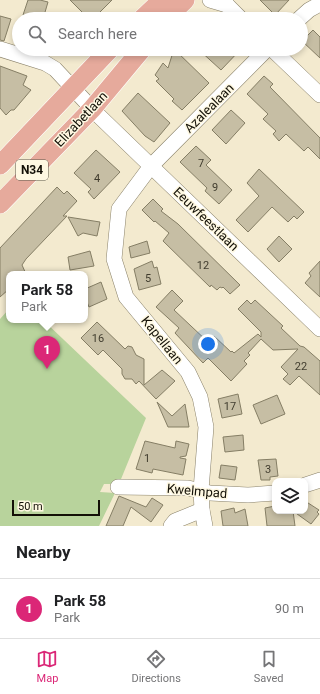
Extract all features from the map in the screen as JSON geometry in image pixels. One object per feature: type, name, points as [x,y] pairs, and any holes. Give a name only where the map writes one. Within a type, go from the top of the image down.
[{"type":"main road","points":[[149,12],[162,0]]},
{"type":"main road","points":[[172,12],[185,0]]},
{"type":"main road","name":"Elizabetlaan","points":[[0,165],[104,56]]},
{"type":"main road","name":"Elizabetlaan","points":[[0,204],[92,109],[136,56]]},
{"type":"street","points":[[210,0],[226,3],[234,12]]},
{"type":"street","points":[[307,12],[320,4]]},
{"type":"street","name":"Eeuwfeestlaan","points":[[0,49],[12,53]]},
{"type":"street","name":"Eeuwfeestlaan","points":[[22,56],[56,68],[92,109],[320,329]]},
{"type":"street","name":"Azalealaan","points":[[151,166],[260,56]]},
{"type":"street","points":[[279,56],[320,95]]},
{"type":"street","name":"Kapellaan","points":[[151,166],[119,209],[114,259],[126,297],[188,372],[200,397],[206,427],[201,490],[202,510],[205,526]]},
{"type":"street","points":[[308,484],[320,480]]},
{"type":"street","name":"Kwelmpad","points":[[118,487],[188,488],[222,494],[262,495],[272,493]]},
{"type":"street","points":[[171,526],[175,521],[202,510]]},
{"type":"green space","points":[[6,312],[6,323],[46,323],[146,418],[119,484],[104,484],[100,492],[115,493],[99,526],[0,526],[0,319]]},
{"type":"building","points":[[28,0],[48,2],[45,12],[24,12]]},
{"type":"building","points":[[70,0],[112,0],[100,12],[82,12]]},
{"type":"building","points":[[260,0],[289,0],[278,12],[272,12]]},
{"type":"building","points":[[0,16],[11,19],[4,41],[0,40]]},
{"type":"building","points":[[313,30],[320,37],[320,58],[308,47],[308,35]]},
{"type":"building","points":[[172,56],[181,56],[209,83],[182,110],[172,101],[174,99],[156,81],[159,79],[155,75],[163,63],[168,68]]},
{"type":"building","points":[[206,56],[234,56],[221,70]]},
{"type":"building","points":[[0,66],[27,76],[23,85],[31,90],[14,110],[11,110],[6,115],[0,108]]},
{"type":"building","points":[[264,76],[273,84],[270,87],[320,138],[320,159],[308,147],[304,151],[286,134],[279,141],[273,134],[276,131],[263,119],[268,114],[247,94]]},
{"type":"building","points":[[138,93],[170,123],[154,142],[145,136],[122,111]]},
{"type":"building","points":[[231,110],[245,123],[226,144],[212,130]]},
{"type":"building","points":[[196,146],[211,160],[206,165],[232,190],[219,204],[205,191],[207,188],[180,162]]},
{"type":"building","points":[[96,150],[120,172],[94,199],[88,192],[91,189],[74,173]]},
{"type":"building","points":[[259,169],[304,212],[297,219],[294,216],[288,222],[272,207],[248,232],[236,220],[259,196],[247,183]]},
{"type":"building","points":[[57,187],[64,194],[67,191],[77,201],[63,216],[67,216],[26,259],[22,265],[25,271],[6,271],[6,292],[0,297],[0,248]]},
{"type":"building","points":[[153,199],[163,209],[161,211],[178,224],[240,285],[230,294],[223,287],[220,287],[217,290],[211,285],[210,287],[163,241],[169,233],[155,221],[154,222],[142,210]]},
{"type":"building","points":[[68,217],[100,222],[97,236],[83,233],[78,236]]},
{"type":"building","points":[[279,236],[292,249],[279,262],[267,249]]},
{"type":"building","points":[[147,241],[150,253],[131,258],[129,247]]},
{"type":"building","points":[[90,251],[94,266],[70,270],[68,257]]},
{"type":"building","points":[[152,261],[154,268],[157,267],[161,284],[139,290],[134,269]]},
{"type":"building","points":[[320,261],[320,297],[305,283],[311,276],[309,273]]},
{"type":"building","points":[[101,282],[107,299],[89,307],[88,288]]},
{"type":"building","points":[[172,290],[183,301],[174,310],[208,342],[214,336],[234,353],[258,334],[261,337],[261,332],[238,309],[247,300],[251,304],[255,300],[283,326],[281,328],[300,346],[304,347],[320,361],[320,395],[299,376],[290,385],[283,379],[288,374],[281,367],[298,349],[273,350],[261,339],[248,353],[250,355],[244,361],[247,364],[231,381],[208,358],[203,363],[175,333],[179,328],[156,307]]},
{"type":"building","points":[[97,322],[125,349],[128,346],[132,347],[136,355],[144,359],[144,385],[162,370],[175,381],[156,399],[139,381],[136,384],[132,379],[125,379],[122,374],[122,369],[103,350],[98,355],[81,338]]},
{"type":"building","points":[[238,394],[242,414],[222,418],[218,399]]},
{"type":"building","points":[[277,395],[285,414],[261,424],[253,405]]},
{"type":"building","points":[[157,402],[172,416],[185,404],[189,427],[168,427]]},
{"type":"building","points":[[243,435],[244,450],[225,452],[223,437]]},
{"type":"building","points":[[145,441],[175,448],[176,441],[189,444],[186,456],[180,457],[186,459],[183,475],[153,469],[152,473],[136,469]]},
{"type":"building","points":[[276,459],[278,476],[270,477],[270,480],[261,480],[258,460]]},
{"type":"building","points":[[221,465],[237,467],[235,480],[219,478]]},
{"type":"building","points":[[119,496],[146,507],[152,498],[163,505],[151,522],[131,507],[123,526],[106,526]]},
{"type":"building","points":[[308,503],[319,510],[317,512],[319,514],[311,524],[297,514],[308,514]]},
{"type":"building","points":[[272,507],[272,514],[293,514],[295,526],[267,526],[265,508]]},
{"type":"building","points":[[234,508],[235,513],[245,509],[248,526],[223,526],[221,511]]},
{"type":"place","name":"Park 58","points":[[47,369]]}]
